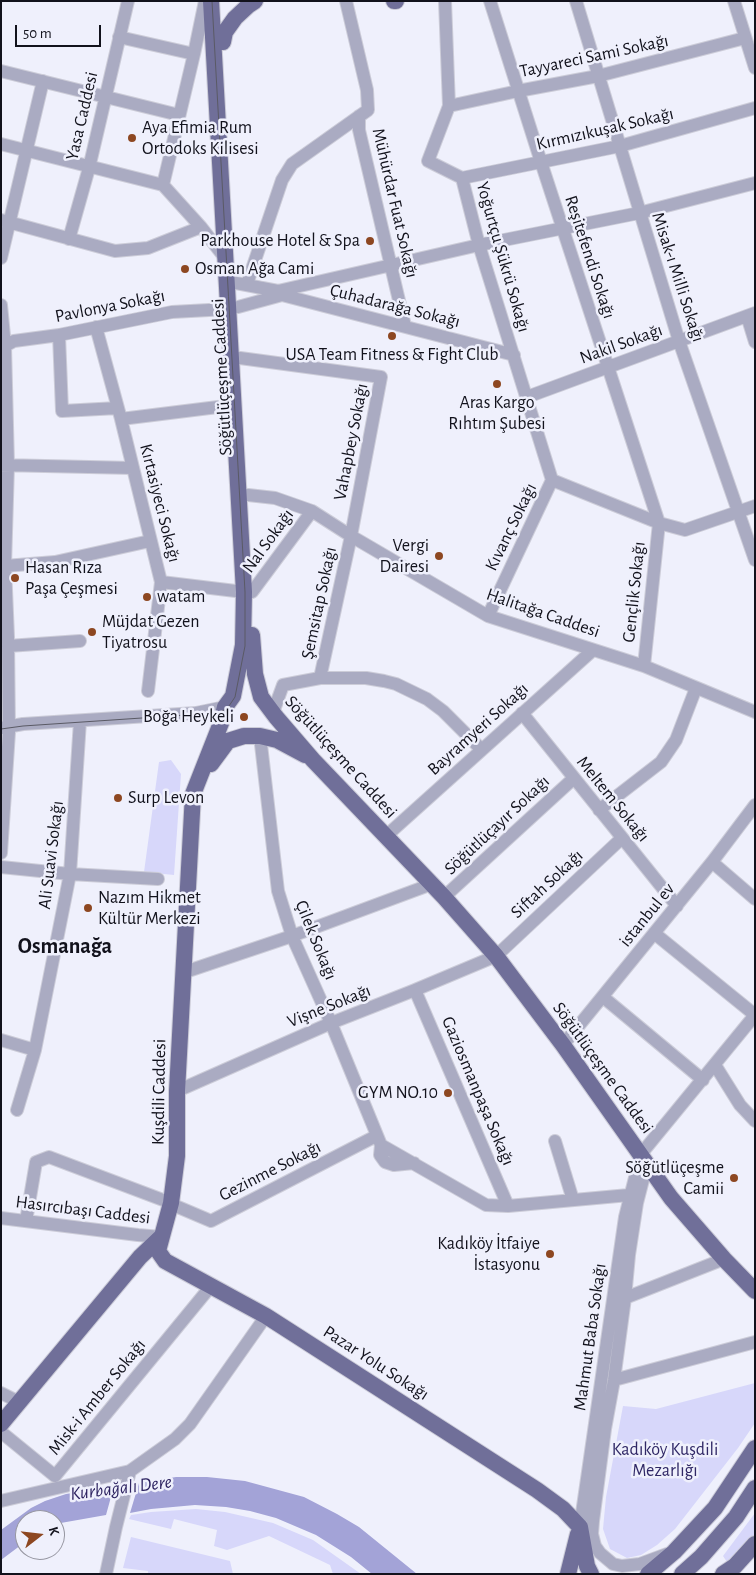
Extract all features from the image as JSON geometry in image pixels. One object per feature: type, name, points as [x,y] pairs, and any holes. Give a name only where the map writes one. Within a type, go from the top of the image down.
[{"type":"main road","name":"Söğütlüçeşme Caddesi","points":[[211,1],[225,258],[240,358],[248,495],[248,592],[244,645],[234,696],[225,707]]},
{"type":"main road","name":"Söğütlüçeşme Caddesi","points":[[221,1],[242,284],[233,308],[234,406],[252,647],[255,674],[261,697],[276,718],[313,760],[432,884],[496,956],[563,1045],[671,1198],[724,1259],[755,1290]]},
{"type":"main road","points":[[223,42],[234,18],[255,1]]},
{"type":"main road","name":"Kuşdili Caddesi","points":[[1,1424],[155,1242],[175,1205],[182,973],[193,794],[221,723],[225,707]]},
{"type":"main road","points":[[193,794],[228,741],[244,736],[260,736],[277,740],[313,760]]},
{"type":"main road","name":"Pazar Yolu Sokağı","points":[[155,1242],[158,1251],[165,1261],[266,1316],[537,1490],[563,1509],[580,1527]]},
{"type":"main road","points":[[648,1574],[674,1552],[715,1508],[755,1448]]},
{"type":"main road","points":[[682,1574],[736,1517],[755,1488]]},
{"type":"main road","points":[[568,1574],[580,1527]]},
{"type":"main road","points":[[580,1527],[587,1566],[592,1574]]},
{"type":"main road","points":[[723,1574],[735,1566],[755,1544]]},
{"type":"street","name":"Yasa Caddesi","points":[[69,239],[89,168],[128,1]]},
{"type":"street","points":[[163,185],[205,1]]},
{"type":"street","points":[[346,1],[368,90],[368,110],[292,164],[282,180],[242,284],[278,291],[391,264],[563,227],[639,213],[755,183]]},
{"type":"street","name":"Yoğurtçu Şükrü Sokağı","points":[[445,1],[449,106],[428,161],[462,178],[479,245],[552,480]]},
{"type":"street","name":"Reşitefendi Sokağı","points":[[490,1],[607,368],[659,523]]},
{"type":"street","name":"Misak-ı Milli Sokağı","points":[[576,1],[679,341],[755,560]]},
{"type":"street","points":[[734,1],[750,46],[755,68]]},
{"type":"street","points":[[119,37],[194,54]]},
{"type":"street","name":"Tayyareci Sami Sokağı","points":[[449,106],[750,46]]},
{"type":"street","points":[[1,71],[179,115]]},
{"type":"street","points":[[1,258],[5,221],[27,151],[43,81]]},
{"type":"street","name":"Kırmızıkuşak Sokağı","points":[[462,178],[620,146],[755,108]]},
{"type":"street","name":"Mühürdar Fuat Sokağı","points":[[359,116],[359,130],[405,326]]},
{"type":"street","points":[[1,144],[89,168],[163,185],[201,227],[225,258]]},
{"type":"street","points":[[5,221],[115,251],[148,248],[201,227]]},
{"type":"street","name":"Çuhadarağa Sokağı","points":[[233,308],[282,295],[514,355]]},
{"type":"street","points":[[1,305],[5,465],[6,640],[1,853]]},
{"type":"street","name":"Pavlonya Sokağı","points":[[3,346],[14,341],[59,335],[172,312],[233,308]]},
{"type":"street","points":[[751,315],[755,342]]},
{"type":"street","name":"Nakil Sokağı","points":[[527,397],[751,315]]},
{"type":"street","name":"Kırtasiyeci Sokağı","points":[[96,326],[120,414],[161,582],[148,691]]},
{"type":"street","points":[[59,335],[62,411],[120,414],[234,406]]},
{"type":"street","name":"Vahapbey Sokağı","points":[[240,358],[381,377],[351,536]]},
{"type":"street","points":[[5,465],[133,468]]},
{"type":"street","points":[[552,480],[659,523],[685,530],[755,506]]},
{"type":"street","name":"Kıvanç Sokağı","points":[[488,616],[552,480]]},
{"type":"street","name":"Halitağa Caddesi","points":[[248,495],[275,498],[312,511],[488,616],[644,666],[755,712]]},
{"type":"street","name":"Nal Sokağı","points":[[248,592],[312,511]]},
{"type":"street","name":"Gençlik Sokağı","points":[[644,666],[659,523]]},
{"type":"street","name":"Şemsitap Sokağı","points":[[320,678],[351,536]]},
{"type":"street","points":[[5,566],[55,562],[150,542]]},
{"type":"street","points":[[161,582],[248,592]]},
{"type":"street","points":[[6,640],[80,641]]},
{"type":"street","name":"Bayramyeri Sokağı","points":[[386,836],[593,650]]},
{"type":"street","points":[[275,707],[283,685],[320,678],[366,678],[396,684],[414,692],[443,711],[481,749]]},
{"type":"street","points":[[600,810],[661,762],[676,740],[696,688]]},
{"type":"street","points":[[5,727],[196,713],[225,707]]},
{"type":"street","name":"Meltem Sokağı","points":[[522,713],[676,906]]},
{"type":"street","name":"Ali Suavi Sokağı","points":[[17,1110],[35,1050],[70,874],[80,720]]},
{"type":"street","name":"Çilek Sokağı","points":[[260,736],[278,891],[292,936],[331,1023],[379,1141]]},
{"type":"street","name":"Söğütlüçayır Sokağı","points":[[444,897],[574,778]]},
{"type":"street","name":"istanbul ev","points":[[563,1045],[712,862],[755,805]]},
{"type":"street","name":"Siftah Sokağı","points":[[496,956],[622,838]]},
{"type":"street","points":[[712,862],[755,899]]},
{"type":"street","points":[[1,867],[70,874],[158,879]]},
{"type":"street","points":[[182,973],[292,936],[432,884]]},
{"type":"street","points":[[644,1159],[703,1080],[755,1015],[654,933]]},
{"type":"street","name":"Vişne Sokağı","points":[[178,1091],[331,1023],[496,956]]},
{"type":"street","name":"Gaziosmanpaşa Sokağı","points":[[415,990],[508,1206]]},
{"type":"street","points":[[603,997],[703,1080]]},
{"type":"street","points":[[1,1040],[35,1050]]},
{"type":"street","points":[[715,1065],[740,1105],[755,1121]]},
{"type":"street","points":[[379,1141],[486,1205],[508,1206],[630,1195]]},
{"type":"street","name":"Gezinme Sokağı","points":[[26,1221],[36,1162],[49,1158],[175,1205],[212,1221],[379,1141]]},
{"type":"street","points":[[554,1141],[573,1200]]},
{"type":"street","name":"Mahmut Baba Sokağı","points":[[580,1527],[630,1195],[644,1159]]},
{"type":"street","name":"Mahmut Baba Sokağı","points":[[615,1569],[595,1546],[592,1534],[604,1429],[614,1380],[629,1255],[644,1159]]},
{"type":"street","name":"Hasırcıbaşı Caddesi","points":[[1,1218],[138,1235],[155,1242]]},
{"type":"street","name":"Hasırcıbaşı Caddesi","points":[[1,1224],[155,1242]]},
{"type":"street","points":[[613,1302],[724,1259]]},
{"type":"street","name":"Misk-i Amber Sokağı","points":[[1,1432],[55,1476],[211,1286]]},
{"type":"street","points":[[1,1501],[128,1476],[175,1439],[190,1424],[266,1316]]},
{"type":"street","points":[[614,1380],[755,1342]]},
{"type":"street","points":[[1,1393],[19,1402]]},
{"type":"street","points":[[55,1476],[66,1487]]},
{"type":"street","points":[[106,1574],[128,1476]]},
{"type":"street","points":[[615,1569],[622,1566],[640,1564],[674,1552]]},
{"type":"green space","points":[[171,760],[181,774],[174,875],[144,872],[159,762]]},
{"type":"green space","name":"Kadıköy Kuşdili Mezarlığı","points":[[755,1383],[755,1423],[675,1529],[657,1545],[641,1555],[627,1558],[610,1549],[603,1529],[606,1497],[623,1406],[656,1409]]},
{"type":"green space","points":[[196,1509],[225,1512],[273,1523],[313,1540],[361,1574],[333,1574],[330,1565],[269,1536],[227,1550],[214,1546],[217,1530],[174,1519],[171,1529],[129,1519],[131,1515],[151,1512]]},
{"type":"green space","points":[[755,1513],[755,1536],[727,1562],[723,1556]]},
{"type":"green space","points":[[131,1537],[230,1561],[233,1574],[148,1574],[148,1571],[123,1568]]},
{"type":"shaded area","points":[[176,1477],[207,1477],[245,1481],[304,1497],[359,1527],[417,1574],[372,1574],[351,1557],[316,1535],[276,1518],[250,1511],[195,1505],[130,1513],[139,1483]]},
{"type":"shaded area","points":[[114,1486],[106,1515],[65,1522],[65,1510],[28,1510],[45,1501],[66,1494]]},
{"type":"shaded area","points":[[15,1520],[15,1550],[1,1560],[1,1530]]},
{"type":"tram line","points":[[1,729],[216,713],[227,709],[235,697],[245,646],[245,592],[212,1]]},
{"type":"place","name":"Aya Efimia Rum Ortodoks Kilisesi","points":[[132,138]]},
{"type":"place","name":"Parkhouse Hotel & Spa","points":[[370,241]]},
{"type":"place","name":"Osman Ağa Cami","points":[[185,269]]},
{"type":"place","name":"USA Team Fitness & Fight Club","points":[[392,336]]},
{"type":"place","name":"Aras Kargo Rıhtım Şubesi","points":[[497,384]]},
{"type":"place","name":"Vergi Dairesi","points":[[439,556]]},
{"type":"place","name":"Hasan Rıza Paşa Çeşmesi","points":[[15,578]]},
{"type":"place","name":"watam","points":[[147,597]]},
{"type":"place","name":"Müjdat Gezen Tiyatrosu","points":[[92,632]]},
{"type":"place","name":"Boğa Heykeli","points":[[244,717]]},
{"type":"place","name":"Surp Levon","points":[[118,798]]},
{"type":"place","name":"Nazım Hikmet Kültür Merkezi","points":[[88,908]]},
{"type":"place","name":"GYM NO.10","points":[[448,1093]]},
{"type":"place","name":"Söğütlüçeşme Camii","points":[[734,1178]]},
{"type":"place","name":"Kadıköy İtfaiye İstasyonu","points":[[550,1254]]},
{"type":"district","name":"Osmanağa","points":[[65,946]]},
{"type":"water label","name":"Kurbağalı Dere","points":[[121,1488]]}]
